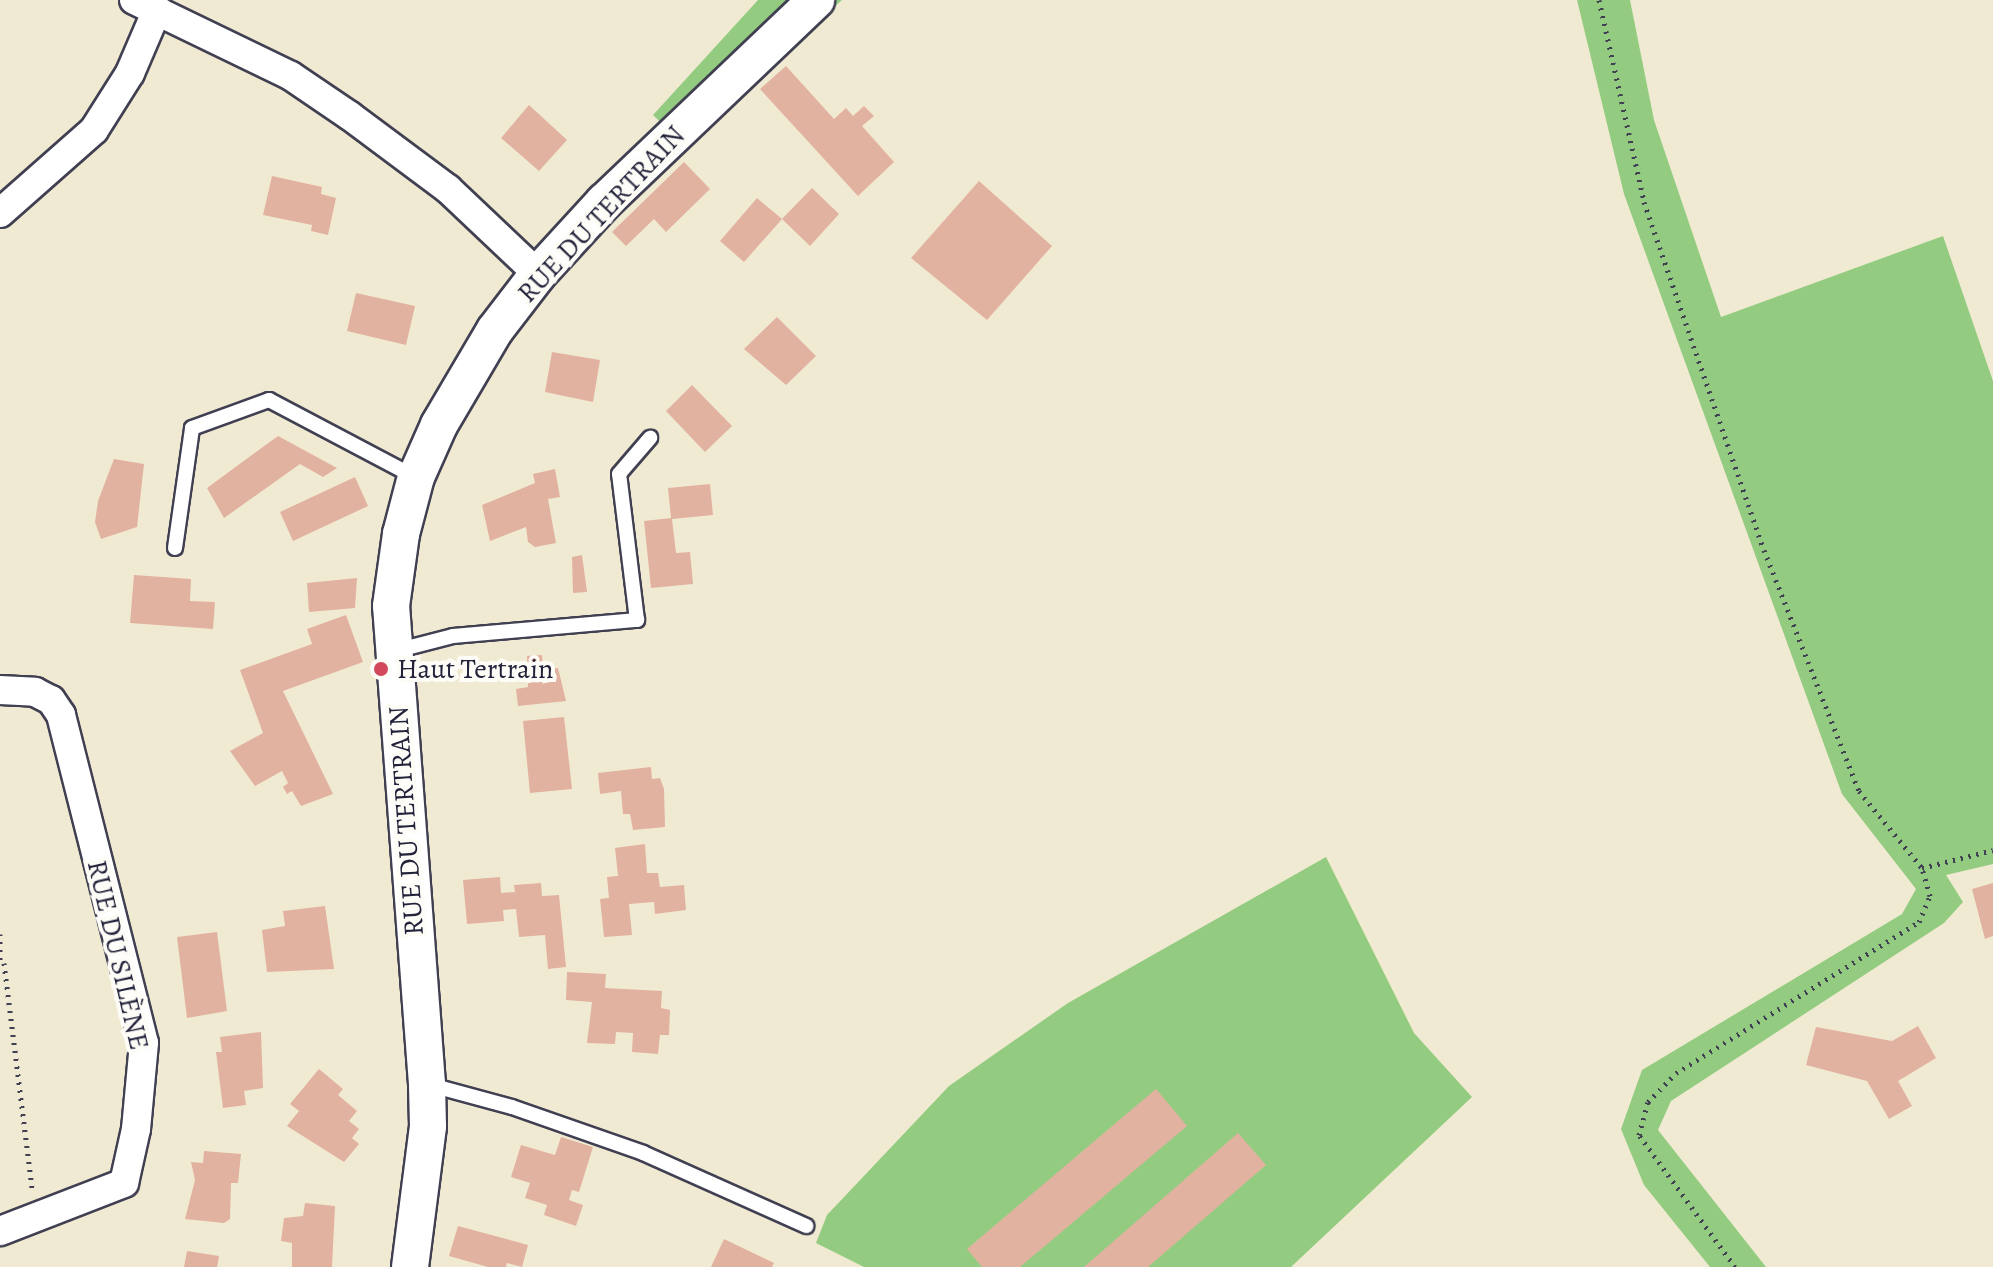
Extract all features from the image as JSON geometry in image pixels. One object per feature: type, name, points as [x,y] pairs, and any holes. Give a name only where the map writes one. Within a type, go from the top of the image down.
[{"type":"street","name":"RUE DU TERTRAIN","points":[[410,1267],[428,1126],[427,1084],[394,652],[395,577],[416,477],[439,425],[495,330],[538,274],[604,202],[816,0]]},
{"type":"street","points":[[0,213],[94,130],[130,73],[146,5],[291,76],[350,116],[448,189],[538,274]]},
{"type":"street","name":"RUE DU SILÈNE","points":[[0,690],[35,692],[51,700],[61,715],[144,1043],[136,1129],[124,1183],[0,1231]]},
{"type":"lane","points":[[175,548],[192,428],[269,400],[370,458],[416,477]]},
{"type":"lane","points":[[394,652],[453,636],[637,620],[619,474],[650,438]]},
{"type":"lane","points":[[427,1084],[462,1090],[643,1153],[806,1226]]},
{"type":"path","points":[[1599,0],[1644,202],[1764,550],[1859,791],[1922,868],[1930,896],[1919,922],[1676,1073],[1648,1102],[1639,1135],[1735,1267]]},
{"type":"path","points":[[1922,868],[1993,850]]},
{"type":"path","points":[[0,934],[39,1217]]},
{"type":"green space","points":[[758,0],[842,0],[681,142],[653,115]]},
{"type":"green space","points":[[1577,0],[1630,0],[1654,120],[1721,317],[1943,236],[1993,381],[1993,864],[1946,875],[1963,902],[1944,923],[1671,1101],[1658,1130],[1766,1267],[1710,1267],[1644,1185],[1621,1129],[1642,1070],[1902,914],[1916,889],[1842,794],[1624,194]]},
{"type":"green space","points":[[1326,857],[1414,1033],[1472,1097],[1291,1267],[864,1267],[816,1243],[827,1215],[949,1086],[1068,1003]]},
{"type":"building","points":[[786,66],[834,119],[846,108],[853,116],[864,106],[874,116],[862,126],[894,162],[858,196],[760,89]]},
{"type":"building","points":[[529,105],[567,140],[539,171],[501,138]]},
{"type":"building","points":[[684,162],[710,189],[666,232],[654,219],[626,246],[612,232]]},
{"type":"building","points":[[272,176],[322,187],[321,194],[336,198],[328,235],[311,231],[312,225],[263,215]]},
{"type":"building","points":[[979,181],[1052,246],[987,320],[911,258]]},
{"type":"building","points":[[812,188],[839,214],[810,246],[782,219]]},
{"type":"building","points":[[757,198],[782,219],[744,262],[720,241]]},
{"type":"building","points":[[356,293],[415,306],[406,345],[347,331]]},
{"type":"building","points":[[777,317],[816,356],[786,385],[744,349]]},
{"type":"building","points":[[552,352],[600,360],[593,402],[545,392]]},
{"type":"building","points":[[692,385],[732,426],[705,452],[666,411]]},
{"type":"building","points":[[278,436],[337,468],[323,477],[300,464],[224,518],[207,488]]},
{"type":"building","points":[[114,459],[144,464],[137,527],[101,539],[95,522],[98,501]]},
{"type":"building","points":[[555,469],[560,497],[548,499],[556,543],[535,547],[528,542],[526,527],[490,541],[482,505],[535,483],[533,474]]},
{"type":"building","points":[[355,477],[368,506],[293,541],[280,512]]},
{"type":"building","points":[[710,484],[713,515],[672,519],[676,553],[690,552],[693,584],[651,588],[644,521],[671,518],[668,488]]},
{"type":"building","points":[[582,555],[587,592],[573,593],[572,557]]},
{"type":"building","points":[[134,575],[191,579],[190,601],[215,602],[213,629],[130,623]]},
{"type":"building","points":[[357,578],[355,608],[309,612],[307,583]]},
{"type":"building","points":[[346,615],[363,662],[283,691],[333,794],[301,806],[292,791],[287,794],[283,787],[288,783],[282,771],[255,786],[230,751],[263,733],[240,670],[312,644],[307,629]]},
{"type":"building","points":[[542,655],[543,669],[558,668],[566,701],[518,706],[516,689],[528,687],[527,656]]},
{"type":"building","points":[[564,717],[572,789],[530,793],[523,721]]},
{"type":"building","points":[[651,767],[652,779],[660,778],[664,789],[665,827],[633,830],[630,814],[623,814],[621,791],[600,794],[598,773]]},
{"type":"building","points":[[645,844],[647,873],[658,873],[660,887],[684,885],[686,910],[655,914],[654,902],[629,904],[632,935],[604,937],[600,899],[609,898],[607,877],[618,876],[615,848]]},
{"type":"building","points":[[500,877],[501,893],[515,892],[514,885],[541,883],[542,896],[559,895],[566,967],[548,969],[545,935],[519,937],[516,909],[503,910],[504,921],[467,924],[463,880]]},
{"type":"building","points":[[1993,883],[1993,936],[1985,939],[1972,889]]},
{"type":"building","points":[[325,906],[334,969],[267,972],[262,930],[285,926],[283,911]]},
{"type":"building","points":[[217,932],[227,1011],[187,1018],[177,937]]},
{"type":"building","points":[[567,972],[606,974],[605,988],[662,991],[661,1008],[670,1010],[669,1035],[660,1035],[658,1054],[632,1052],[633,1033],[616,1032],[615,1044],[587,1043],[592,1002],[566,1000]]},
{"type":"building","points":[[1918,1026],[1936,1058],[1898,1081],[1912,1106],[1889,1119],[1867,1081],[1806,1065],[1816,1027],[1892,1041]]},
{"type":"building","points":[[261,1032],[263,1088],[244,1091],[246,1105],[223,1108],[216,1052],[222,1052],[220,1037]]},
{"type":"building","points":[[319,1069],[343,1089],[338,1095],[357,1111],[349,1121],[359,1129],[352,1138],[359,1144],[344,1162],[287,1126],[299,1111],[290,1104]]},
{"type":"building","points":[[1156,1089],[1187,1126],[1020,1267],[982,1267],[967,1249]]},
{"type":"building","points":[[1238,1133],[1266,1165],[1148,1267],[1084,1267]]},
{"type":"building","points":[[561,1137],[593,1147],[579,1192],[572,1190],[569,1200],[583,1205],[576,1226],[544,1215],[547,1205],[525,1198],[530,1183],[511,1177],[521,1145],[555,1155]]},
{"type":"building","points":[[204,1151],[241,1154],[238,1183],[231,1183],[230,1219],[224,1223],[185,1219],[195,1180],[191,1162],[203,1163]]},
{"type":"building","points":[[305,1203],[335,1206],[332,1267],[292,1267],[292,1243],[281,1241],[284,1218],[303,1216]]},
{"type":"building","points":[[458,1226],[528,1245],[522,1267],[507,1263],[506,1267],[488,1267],[449,1256]]},
{"type":"building","points":[[724,1239],[774,1263],[772,1267],[711,1267]]},
{"type":"building","points":[[187,1251],[219,1256],[217,1267],[184,1267]]},
{"type":"place","name":"Haut Tertrain","points":[[381,669]]}]
